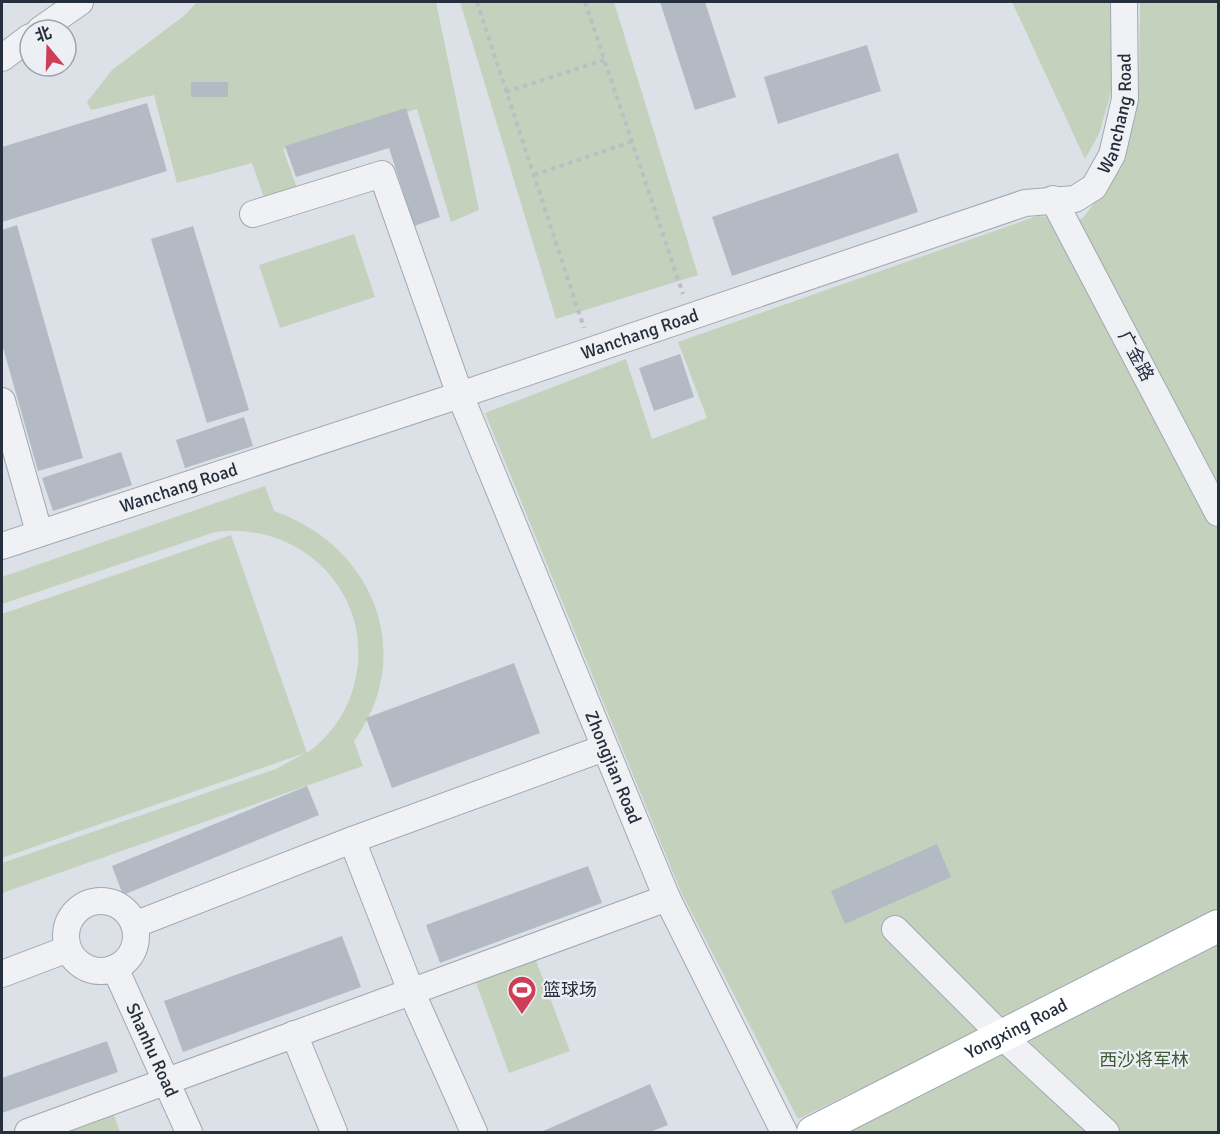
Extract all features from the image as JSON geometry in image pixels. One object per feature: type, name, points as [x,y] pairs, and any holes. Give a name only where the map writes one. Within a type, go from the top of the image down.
[{"type":"main road","name":"Yongxing Road","points":[[813,1132],[1004,1037],[1218,926]]},
{"type":"street","points":[[57,18],[80,2]]},
{"type":"street","name":"Wanchang Road","points":[[2,546],[460,395],[1025,203],[1076,199],[1094,187],[1112,155],[1125,99],[1124,2]]},
{"type":"street","points":[[2,58],[18,46]]},
{"type":"street","name":"Zhongjian Road","points":[[253,214],[382,174],[460,395],[604,748],[667,898],[784,1132]]},
{"type":"street","name":"广金路","points":[[1053,199],[1218,513]]},
{"type":"street","points":[[2,401],[39,532]]},
{"type":"street","points":[[134,925],[352,840],[604,748]]},
{"type":"street","points":[[352,840],[411,991],[474,1132]]},
{"type":"street","points":[[28,1132],[667,898]]},
{"type":"street","points":[[111,902],[121,907],[134,925],[134,945],[130,955],[115,968],[93,970],[74,959],[68,949],[66,938],[71,917],[88,903],[111,902]]},
{"type":"street","points":[[896,929],[1004,1037],[1106,1132]]},
{"type":"street","points":[[2,974],[68,949]]},
{"type":"street","name":"Shanhu Road","points":[[115,968],[189,1132]]},
{"type":"street","points":[[294,1034],[334,1132]]},
{"type":"path","points":[[477,2],[591,349]]},
{"type":"path","points":[[585,2],[690,315]]},
{"type":"path","points":[[506,92],[604,60]]},
{"type":"path","points":[[534,175],[631,142]]},
{"type":"green space","points":[[197,2],[436,2],[479,210],[451,222],[417,109],[283,149],[297,188],[264,198],[252,163],[177,183],[154,95],[91,110],[87,102],[112,70],[185,15]]},
{"type":"green space","points":[[460,2],[614,2],[698,275],[556,319]]},
{"type":"green space","points":[[1012,2],[1111,2],[1114,82],[1099,134],[1085,159]]},
{"type":"green space","points":[[1140,2],[1218,2],[1218,909],[989,1026],[798,1119],[681,892],[485,413],[626,359],[652,439],[707,418],[678,342],[1037,216],[1082,219],[1117,173],[1139,95]]},
{"type":"green space","points":[[354,234],[375,297],[280,328],[259,265]]},
{"type":"green space","points":[[265,486],[274,511],[308,527],[337,549],[359,575],[375,605],[383,638],[382,672],[373,707],[354,741],[363,766],[2,893],[2,863],[276,769],[305,753],[2,858],[2,614],[231,535],[307,753],[328,735],[339,720],[351,695],[358,661],[356,629],[347,600],[330,575],[307,554],[280,540],[249,532],[215,532],[2,604],[2,577]]},
{"type":"green space","name":"西沙将军林","points":[[1218,940],[1218,1132],[848,1132]]},
{"type":"green space","name":"篮球场","points":[[535,958],[570,1051],[509,1073],[475,980]]},
{"type":"green space","points":[[112,1110],[120,1132],[55,1132]]},
{"type":"building","points":[[660,2],[705,2],[736,97],[695,110]]},
{"type":"building","points":[[867,45],[881,91],[778,124],[764,77]]},
{"type":"building","points":[[191,82],[228,82],[228,97],[191,97]]},
{"type":"building","points":[[147,103],[167,171],[2,222],[2,147]]},
{"type":"building","points":[[406,108],[440,217],[414,226],[389,148],[296,177],[285,146]]},
{"type":"building","points":[[898,153],[918,212],[732,276],[712,217]]},
{"type":"building","points":[[17,225],[83,458],[38,471],[2,344],[2,230]]},
{"type":"building","points":[[193,226],[249,410],[207,423],[151,239]]},
{"type":"building","points":[[680,354],[694,397],[654,411],[639,368]]},
{"type":"building","points":[[244,417],[253,446],[185,468],[176,440]]},
{"type":"building","points":[[121,452],[132,485],[53,511],[42,478]]},
{"type":"building","points":[[514,663],[540,733],[392,788],[366,718]]},
{"type":"building","points":[[307,786],[319,815],[123,895],[112,866]]},
{"type":"building","points":[[937,844],[951,877],[845,924],[831,891]]},
{"type":"building","points":[[588,866],[602,903],[440,963],[426,925]]},
{"type":"building","points":[[342,936],[361,987],[183,1052],[164,1001]]},
{"type":"building","points":[[107,1041],[118,1072],[2,1113],[2,1078]]},
{"type":"building","points":[[650,1084],[668,1125],[650,1132],[541,1132]]},
{"type":"place","name":"篮球场","points":[[522,1016]]}]
